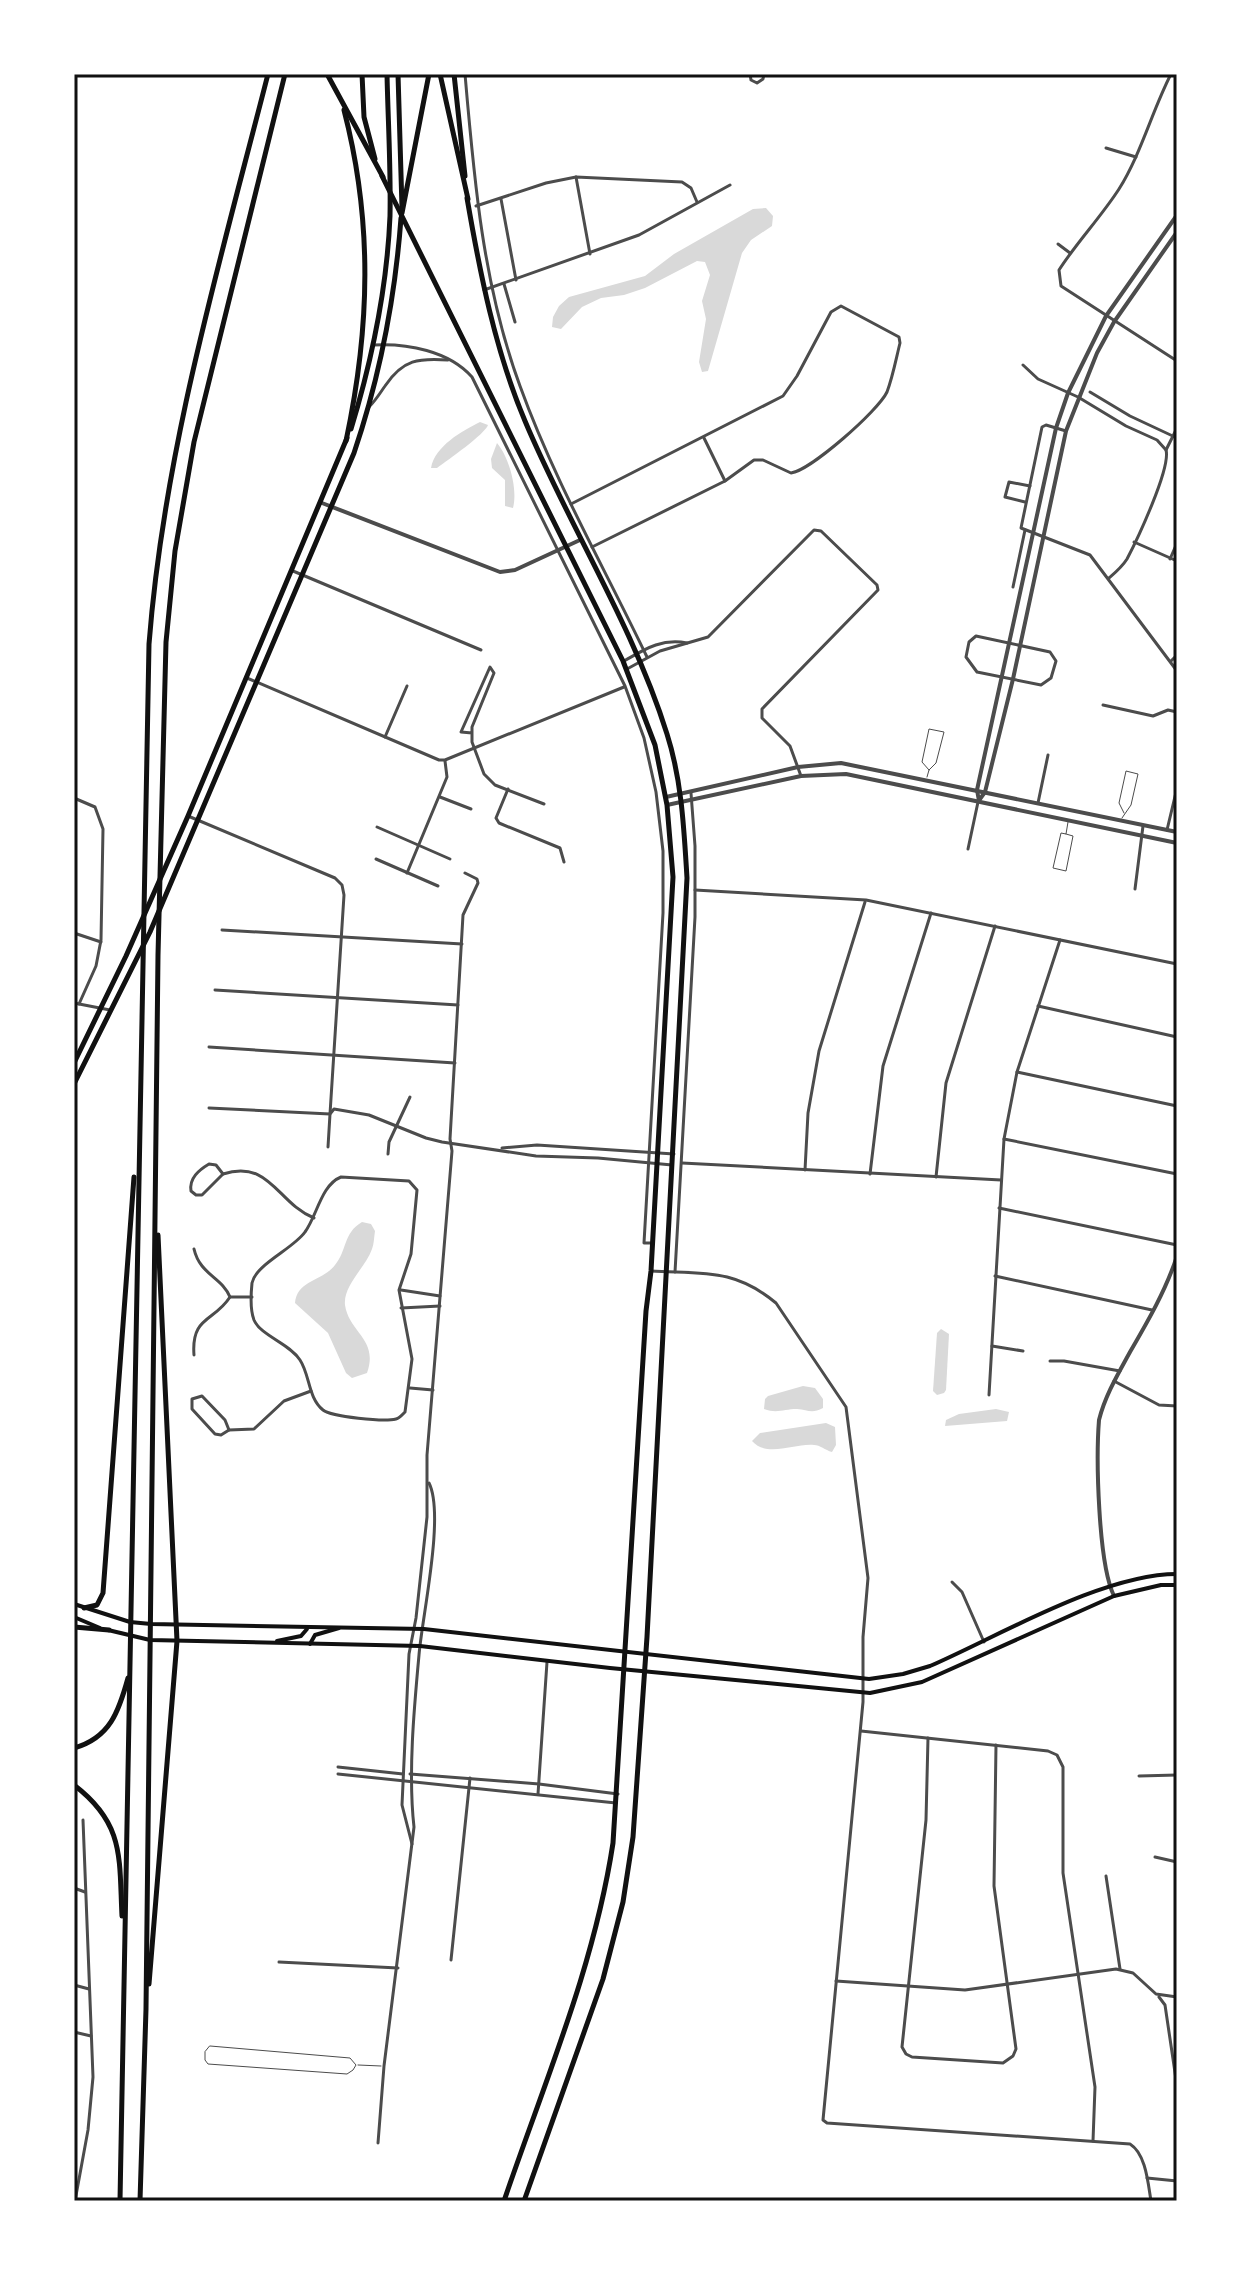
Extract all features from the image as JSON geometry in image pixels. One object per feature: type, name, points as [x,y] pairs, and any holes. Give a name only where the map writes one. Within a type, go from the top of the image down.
[{"type":"main road","points":[[120,2201],[149,644],[153,589],[186,402],[268,74]]},
{"type":"main road","points":[[140,2201],[146,2009],[158,955],[166,642],[182,502],[203,402],[285,74]]},
{"type":"main road","points":[[327,74],[383,177],[623,661],[655,745],[666,797],[673,877],[617,1803],[608,1873],[592,1947],[504,2201]]},
{"type":"main road","points":[[362,74],[365,126],[383,177]]},
{"type":"main road","points":[[74,1063],[188,816],[346,441],[373,345],[383,292],[390,217],[387,74]]},
{"type":"main road","points":[[398,74],[402,213]]},
{"type":"main road","points":[[74,1084],[150,932],[331,507],[369,407],[385,345],[396,279],[402,213],[429,74]]},
{"type":"main road","points":[[440,74],[468,199],[484,290],[508,373],[524,419],[637,654],[668,736],[681,794],[687,878],[646,1655],[633,1837],[619,1921],[603,1979],[524,2201]]},
{"type":"main road","points":[[454,74],[468,199]]},
{"type":"main road","points":[[344,110],[356,155],[365,234],[360,364],[346,441]]},
{"type":"main road","points":[[678,1069],[686,1069]]},
{"type":"main road","points":[[84,1608],[97,1605],[103,1593],[139,1120]]},
{"type":"main road","points":[[146,2009],[177,1641],[155,1194]]},
{"type":"main road","points":[[74,1604],[130,1622],[177,1627],[424,1629],[864,1679],[913,1671],[1109,1587],[1161,1574],[1177,1574]]},
{"type":"main road","points":[[74,1617],[140,1639],[410,1645],[864,1693],[922,1682],[1114,1596],[1161,1585],[1177,1585]]},
{"type":"main road","points":[[74,1627],[109,1630]]},
{"type":"main road","points":[[310,1644],[315,1635],[341,1627]]},
{"type":"main road","points":[[271,1643],[301,1636],[307,1628]]},
{"type":"main road","points":[[74,1748],[96,1738],[110,1725],[118,1712],[130,1669]]},
{"type":"main road","points":[[74,1785],[98,1805],[115,1838],[124,1958]]},
{"type":"street","points":[[465,74],[476,206],[493,287],[519,384],[571,504],[647,657]]},
{"type":"street","points":[[750,74],[751,80],[757,83],[764,74]]},
{"type":"street","points":[[1171,74],[1154,106],[1136,157],[1119,188],[1059,270],[1061,286],[1176,359]]},
{"type":"street","points":[[1106,148],[1136,157]]},
{"type":"street","points":[[476,206],[546,183],[576,177],[682,182],[691,188],[698,203]]},
{"type":"street","points":[[576,177],[590,254]]},
{"type":"street","points":[[484,290],[516,280],[550,264],[590,254],[639,235],[730,185]]},
{"type":"street","points":[[501,199],[516,280]]},
{"type":"street","points":[[968,849],[979,801],[985,792],[1033,533],[1056,428],[1068,393],[1106,316],[1177,215]]},
{"type":"street","points":[[979,801],[977,790],[1008,678],[1066,431],[1078,397],[1114,322],[1177,232]]},
{"type":"street","points":[[1058,244],[1070,253]]},
{"type":"street","points":[[504,284],[515,322]]},
{"type":"street","points":[[571,504],[783,396],[831,312],[841,306],[896,334],[900,341],[883,399],[838,443],[803,471],[785,472],[758,460],[725,481],[592,547]]},
{"type":"street","points":[[373,345],[394,344],[452,360],[464,368],[478,387],[625,686],[644,738],[659,806],[663,851],[663,913],[644,1243],[653,1243]]},
{"type":"street","points":[[369,407],[390,379],[410,363],[430,358],[452,360]]},
{"type":"street","points":[[1023,365],[1038,379],[1160,442],[1166,450]]},
{"type":"street","points":[[1090,392],[1130,416],[1175,437]]},
{"type":"street","points":[[1126,426],[1130,416]]},
{"type":"street","points":[[1066,431],[1046,425],[1042,427],[1021,528],[1090,555],[1177,671]]},
{"type":"street","points":[[1109,578],[1126,560],[1166,467],[1166,450],[1177,428]]},
{"type":"street","points":[[704,437],[725,481]]},
{"type":"street","points":[[1026,503],[1004,495],[1009,482],[1030,486]]},
{"type":"street","points":[[322,503],[500,572],[515,570],[587,536]]},
{"type":"street","points":[[626,669],[647,657],[711,634],[814,530],[824,532],[877,585],[877,592],[761,710],[762,718],[790,746],[801,776]]},
{"type":"street","points":[[1013,587],[1025,530]]},
{"type":"street","points":[[1134,542],[1177,561]]},
{"type":"street","points":[[1170,559],[1177,543]]},
{"type":"street","points":[[293,571],[481,650]]},
{"type":"street","points":[[976,636],[1015,643],[1050,652],[1055,658],[1050,680],[1043,685],[977,672],[966,657],[969,642],[976,636]]},
{"type":"street","points":[[623,661],[672,640],[687,643]]},
{"type":"street","points":[[1171,661],[1177,655]]},
{"type":"street","points":[[472,733],[461,732],[490,667],[494,673],[473,723],[472,733],[487,779],[544,804]]},
{"type":"street","points":[[247,678],[433,758],[445,760],[625,686]]},
{"type":"street","points":[[385,737],[407,686]]},
{"type":"street","points":[[1103,705],[1153,716],[1168,710],[1177,712]]},
{"type":"street","points":[[1038,803],[1048,755]]},
{"type":"street","points":[[407,873],[447,777],[445,760]]},
{"type":"street","points":[[657,798],[691,793],[798,767],[841,763],[1175,832],[1174,842],[846,774],[801,776],[692,802],[659,806]]},
{"type":"street","points":[[1167,830],[1177,788]]},
{"type":"street","points":[[508,789],[496,818],[499,823],[560,848],[564,862]]},
{"type":"street","points":[[675,1272],[695,890],[691,793]]},
{"type":"street","points":[[440,797],[471,809]]},
{"type":"street","points":[[74,798],[91,803],[102,821],[101,943],[96,966],[77,1004],[112,1011]]},
{"type":"street","points":[[1069,819],[1071,810]]},
{"type":"street","points":[[188,816],[339,881],[344,895],[328,1147]]},
{"type":"street","points":[[1135,889],[1144,825]]},
{"type":"street","points":[[377,827],[450,859]]},
{"type":"street","points":[[376,859],[438,886]]},
{"type":"street","points":[[412,1844],[403,1814],[410,1645],[429,1483],[427,1455],[451,1144],[463,915],[478,883],[477,879],[465,873]]},
{"type":"street","points":[[695,890],[866,900],[1177,964]]},
{"type":"street","points":[[805,1170],[808,1113],[819,1051],[866,900]]},
{"type":"street","points":[[870,1174],[883,1066],[931,912]]},
{"type":"street","points":[[936,1177],[946,1083],[995,926]]},
{"type":"street","points":[[222,930],[462,944]]},
{"type":"street","points":[[74,933],[101,943]]},
{"type":"street","points":[[989,1395],[1004,1139],[1017,1072],[1060,940]]},
{"type":"street","points":[[215,990],[458,1005]]},
{"type":"street","points":[[1038,1006],[1177,1037]]},
{"type":"street","points":[[209,1047],[455,1063]]},
{"type":"street","points":[[1017,1072],[1177,1106]]},
{"type":"street","points":[[388,1154],[389,1142],[410,1097]]},
{"type":"street","points":[[209,1108],[330,1114]]},
{"type":"street","points":[[330,1114],[334,1109],[358,1112],[426,1138],[451,1144],[536,1156],[673,1165]]},
{"type":"street","points":[[1004,1139],[1177,1174]]},
{"type":"street","points":[[498,1149],[537,1145],[674,1154]]},
{"type":"street","points":[[682,1163],[1001,1180]]},
{"type":"street","points":[[223,1174],[216,1165],[209,1164],[192,1179],[191,1191],[202,1195],[223,1174],[240,1171],[260,1174],[289,1203],[314,1218]]},
{"type":"street","points":[[381,1178],[413,1183],[418,1193],[411,1254],[399,1290],[410,1349],[410,1388],[405,1412],[394,1419],[328,1413],[315,1401],[300,1359],[258,1325],[253,1314],[253,1282],[257,1272],[300,1239],[314,1218],[328,1186],[336,1179],[381,1178]]},
{"type":"street","points":[[999,1208],[1177,1245]]},
{"type":"street","points":[[194,1249],[202,1268],[226,1288],[230,1297]]},
{"type":"street","points":[[1114,1596],[1109,1587],[1100,1509],[1098,1435],[1102,1407],[1176,1266],[1177,1256]]},
{"type":"street","points":[[651,1271],[717,1274],[742,1280],[776,1303],[846,1407],[868,1569],[868,1601],[863,1637],[861,1731],[822,2116],[827,2123],[1134,2146],[1143,2165],[1151,2201]]},
{"type":"street","points":[[995,1276],[1154,1310]]},
{"type":"street","points":[[399,1290],[440,1296]]},
{"type":"street","points":[[230,1297],[252,1297]]},
{"type":"street","points":[[194,1355],[194,1336],[200,1323],[230,1297]]},
{"type":"street","points":[[401,1308],[440,1306]]},
{"type":"street","points":[[992,1346],[1023,1351]]},
{"type":"street","points":[[1050,1361],[1120,1371]]},
{"type":"street","points":[[1114,1381],[1159,1405],[1177,1406]]},
{"type":"street","points":[[410,1388],[433,1390]]},
{"type":"street","points":[[229,1430],[225,1420],[207,1399],[199,1396],[192,1399],[192,1409],[215,1434],[221,1435],[229,1430],[254,1429],[284,1401],[311,1391]]},
{"type":"street","points":[[378,2143],[384,2066],[414,1827],[411,1783],[420,1646],[435,1500],[429,1483]]},
{"type":"street","points":[[952,1582],[962,1592],[984,1642]]},
{"type":"street","points":[[538,1794],[547,1661]]},
{"type":"street","points":[[861,1731],[1048,1751],[1057,1755],[1063,1767],[1063,1873],[1095,2087],[1093,2142]]},
{"type":"street","points":[[928,1738],[926,1820],[904,2051],[912,2057],[1003,2063],[1016,2049],[994,1886],[996,1745]]},
{"type":"street","points":[[338,1767],[618,1794]]},
{"type":"street","points":[[338,1774],[617,1803]]},
{"type":"street","points":[[1139,1776],[1177,1775]]},
{"type":"street","points":[[451,1960],[470,1778]]},
{"type":"street","points":[[75,2201],[92,2103],[83,1820]]},
{"type":"street","points":[[1155,1857],[1177,1862]]},
{"type":"street","points":[[1106,1876],[1120,1969]]},
{"type":"street","points":[[74,1888],[85,1892]]},
{"type":"street","points":[[279,1962],[398,1968]]},
{"type":"street","points":[[836,1981],[956,1990],[1078,1973],[1120,1969],[1133,1973],[1165,2005],[1177,2086]]},
{"type":"street","points":[[74,1985],[89,1989]]},
{"type":"street","points":[[1156,1994],[1177,1997]]},
{"type":"street","points":[[74,2032],[91,2036]]},
{"type":"street","points":[[1147,2178],[1177,2181]]},
{"type":"lane","points":[[926,779],[936,763],[944,732],[929,729],[922,762],[929,770]]},
{"type":"lane","points":[[1122,821],[1131,805],[1138,774],[1126,771],[1119,803],[1124,813]]},
{"type":"lane","points":[[1066,834],[1069,819]]},
{"type":"lane","points":[[1061,833],[1066,834],[1073,836],[1066,871],[1053,868],[1061,833]]},
{"type":"lane","points":[[356,2065],[347,2074],[208,2064],[205,2052],[210,2046],[350,2058],[356,2065],[384,2066]]},
{"type":"shaded area","points":[[766,208],[773,216],[772,226],[751,240],[742,253],[708,371],[702,372],[699,362],[706,319],[702,301],[710,275],[705,262],[697,261],[645,288],[601,298],[582,307],[561,329],[552,327],[559,306],[569,297],[645,276],[674,254],[753,209]]},
{"type":"shaded area","points":[[480,422],[488,425],[480,434],[437,468],[431,468],[444,446]]},
{"type":"shaded area","points":[[497,443],[511,474],[513,508],[505,506],[505,480],[492,468],[491,459]]},
{"type":"shaded area","points":[[362,1222],[371,1224],[375,1231],[373,1245],[351,1283],[345,1305],[366,1344],[370,1361],[367,1373],[352,1378],[346,1373],[328,1333],[295,1303],[305,1285],[335,1265],[351,1231]]},
{"type":"shaded area","points":[[941,1329],[949,1334],[946,1390],[937,1395],[933,1391],[937,1333]]},
{"type":"shaded area","points":[[803,1386],[815,1388],[823,1399],[823,1408],[813,1411],[764,1409],[768,1396]]},
{"type":"shaded area","points":[[996,1409],[1009,1412],[1007,1421],[945,1426],[946,1420],[959,1414]]},
{"type":"shaded area","points":[[826,1423],[835,1427],[836,1445],[832,1452],[814,1445],[765,1449],[752,1441],[760,1433]]}]
